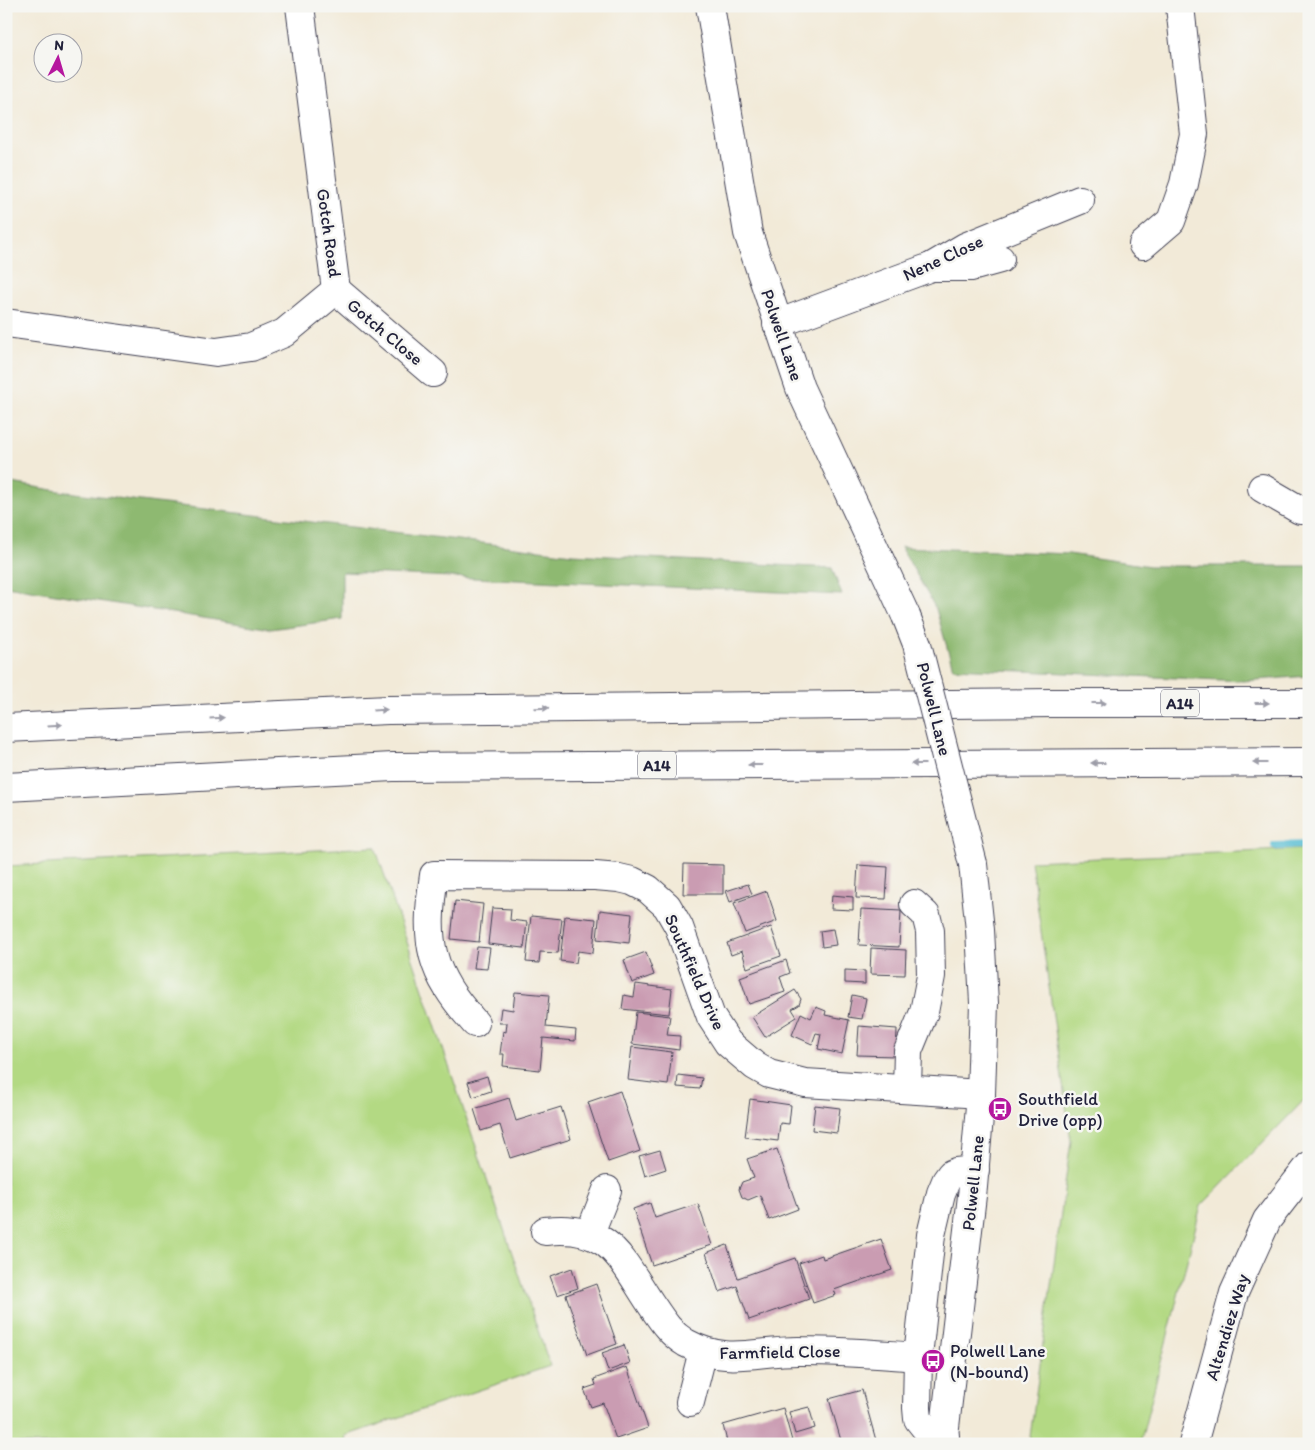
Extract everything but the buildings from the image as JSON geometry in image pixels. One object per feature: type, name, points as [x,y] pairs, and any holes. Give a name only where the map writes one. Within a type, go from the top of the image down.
[{"type":"main road","name":"Gotch Road","points":[[6,323],[216,352],[251,347],[284,333],[336,290],[300,6]]},
{"type":"main road","name":"Polwell Lane","points":[[710,6],[748,233],[800,388],[906,616],[917,644],[973,864],[980,930],[984,1003],[981,1094],[975,1170],[944,1440]]},
{"type":"main road","points":[[1143,245],[1171,221],[1184,184],[1194,134],[1180,6]]},
{"type":"main road","name":"Nene Close","points":[[777,324],[931,267],[965,246],[1080,200]]},
{"type":"main road","points":[[931,267],[972,267],[1000,258]]},
{"type":"main road","name":"Gotch Close","points":[[336,290],[433,373]]},
{"type":"main road","points":[[1262,488],[1300,510],[1309,510]]},
{"type":"main road","name":"A14","points":[[6,728],[388,710],[1051,702],[1309,703]]},
{"type":"main road","name":"A14","points":[[6,787],[393,767],[1309,762]]},
{"type":"main road","name":"Southfield Drive","points":[[475,1023],[453,998],[444,983],[434,956],[428,915],[434,875],[595,876],[618,878],[640,885],[659,898],[679,927],[711,1017],[718,1030],[728,1043],[755,1066],[769,1074],[805,1083],[981,1094]]},
{"type":"main road","points":[[907,1089],[908,1051],[924,1012],[931,976],[930,931],[926,915],[914,904]]},
{"type":"main road","name":"Altendiez Way","points":[[1193,1444],[1234,1293],[1267,1220],[1309,1166]]},
{"type":"main road","points":[[944,1440],[926,1429],[918,1419],[918,1357],[931,1235],[940,1193],[951,1174],[975,1170]]},
{"type":"main road","points":[[590,1233],[607,1190]]},
{"type":"main road","name":"Farmfield Close","points":[[545,1231],[566,1228],[590,1233],[600,1238],[622,1261],[664,1324],[676,1336],[703,1351],[731,1357],[785,1350],[853,1352],[918,1357]]},
{"type":"main road","points":[[690,1402],[703,1351]]},
{"type":"green space","points":[[6,482],[59,491],[572,554],[832,568],[842,595],[342,572],[342,619],[271,629],[6,586]]},
{"type":"green space","points":[[901,547],[1069,554],[1150,566],[1309,566],[1309,676],[1243,681],[953,668],[936,609]]},
{"type":"green space","points":[[375,847],[550,1366],[345,1436],[347,1444],[6,1444],[6,866]]},
{"type":"green space","points":[[1309,849],[1309,1095],[1201,1206],[1140,1444],[1029,1444],[1071,1141],[1031,861]]},
{"type":"waterway","points":[[1275,846],[1309,845]]},
{"type":"place","name":"Southfield Drive (opp)","points":[[1000,1109]]},
{"type":"place","name":"Polwell Lane (N-bound)","points":[[933,1361]]}]
